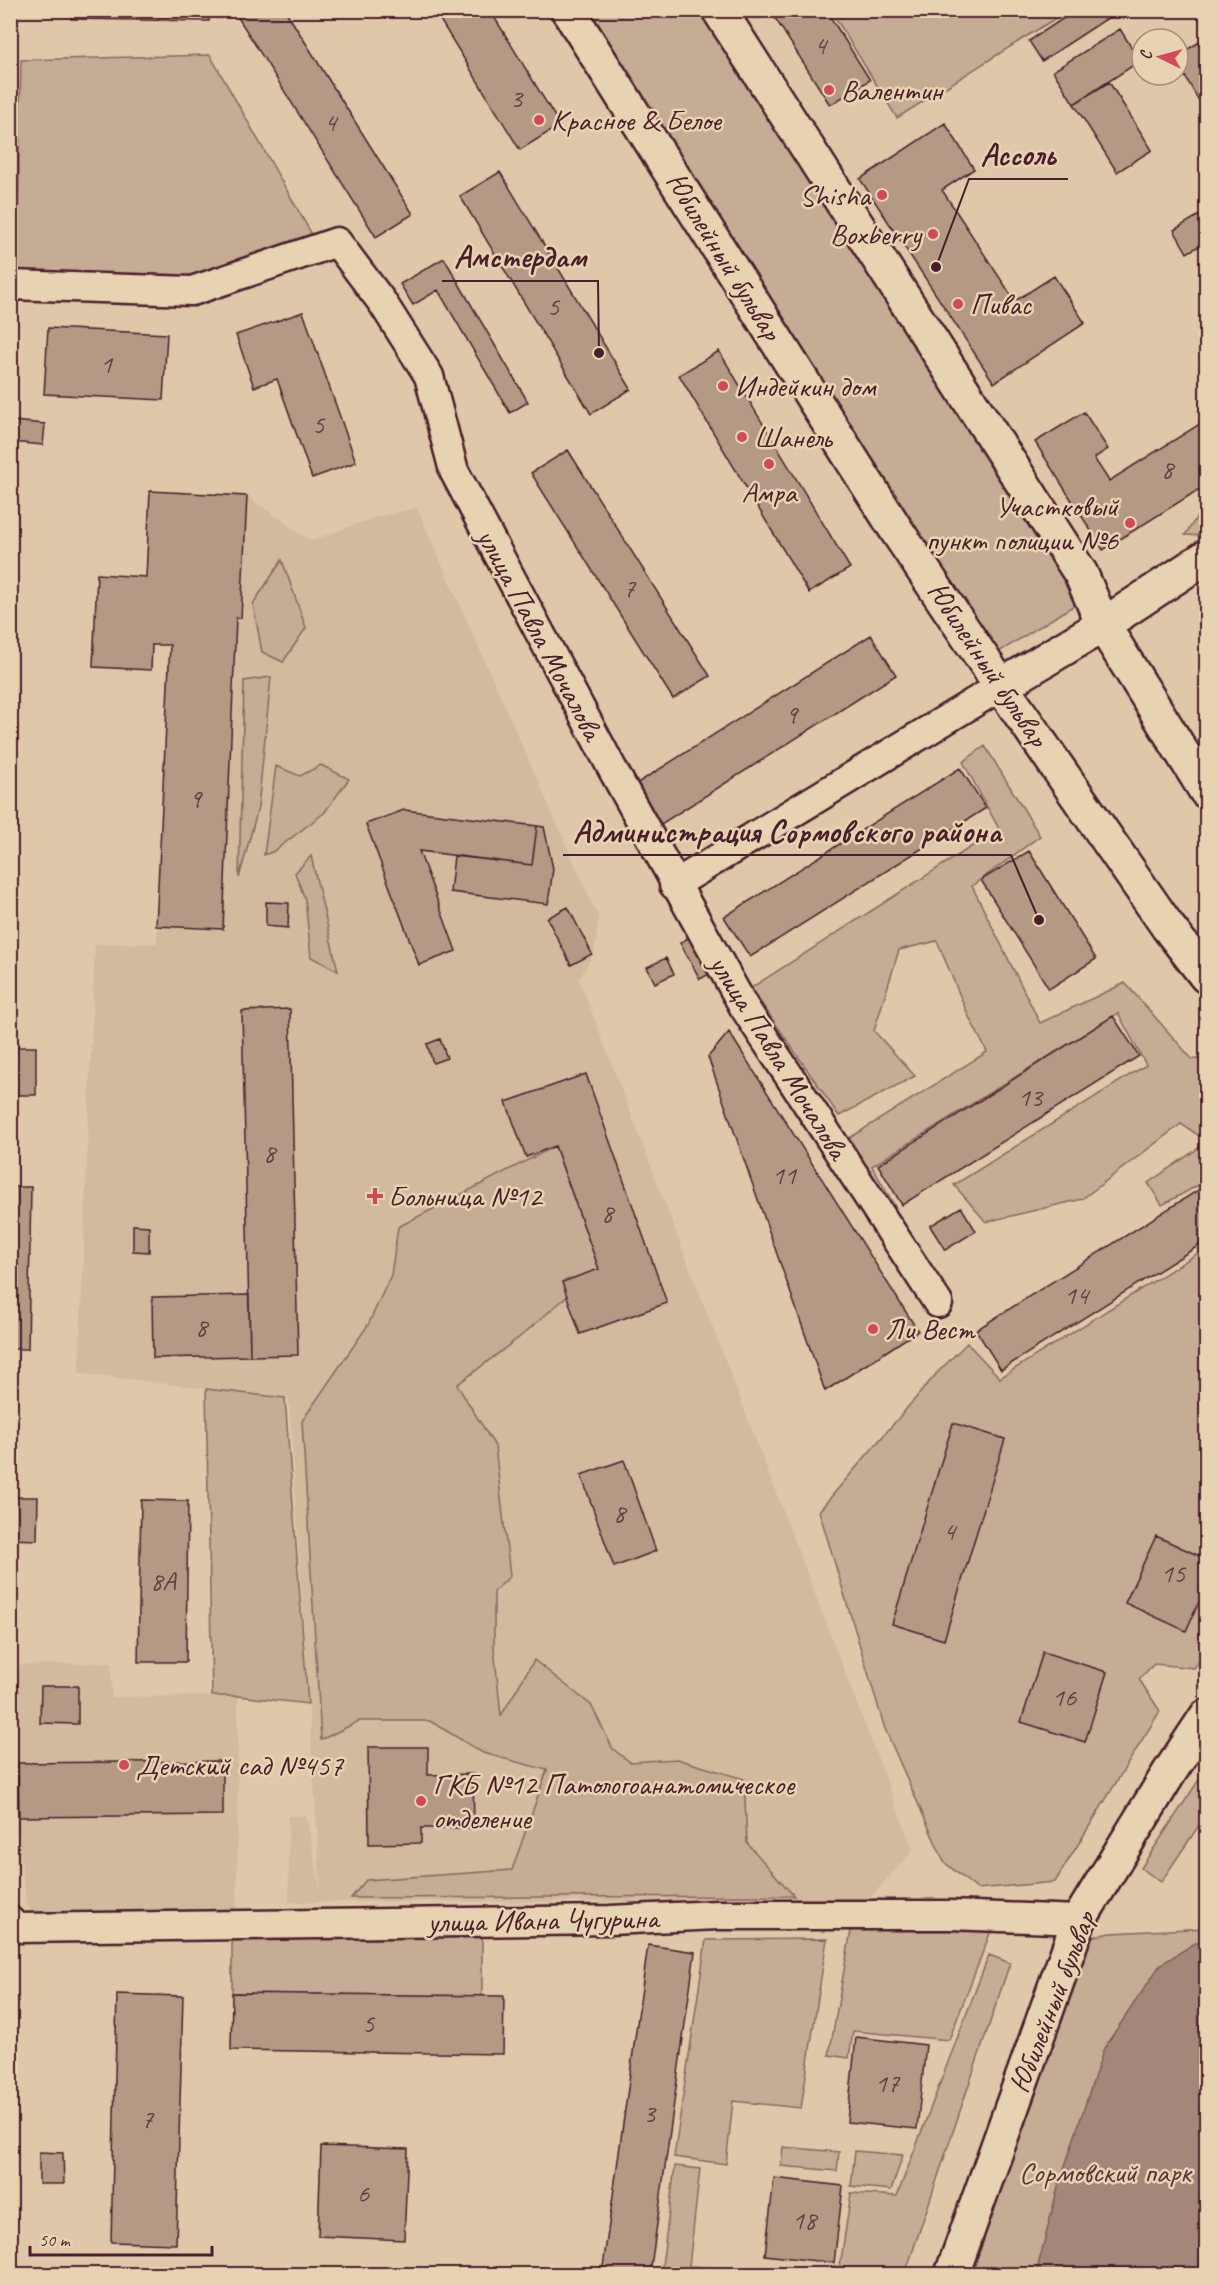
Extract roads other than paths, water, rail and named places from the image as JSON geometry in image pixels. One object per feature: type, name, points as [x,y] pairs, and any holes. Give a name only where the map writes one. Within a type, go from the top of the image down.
[{"type":"street","name":"Юбилейный бульвар","points":[[568,10],[897,531],[1168,927],[1206,976]]},
{"type":"street","points":[[719,10],[1082,574],[1103,624],[1206,791]]},
{"type":"street","name":"улица Павла Мочалова","points":[[10,285],[192,291],[337,243],[382,302],[429,376],[454,471],[675,885],[744,1007],[938,1303]]},
{"type":"street","points":[[675,885],[971,704],[1010,698],[1103,624],[1206,557]]},
{"type":"street","points":[[1168,927],[1206,944]]},
{"type":"street","name":"Юбилейный бульвар","points":[[952,2274],[1079,1920],[1168,1773],[1206,1717]]},
{"type":"street","name":"улица Ивана Чугурина","points":[[10,1921],[15,1928],[610,1920],[718,1915],[950,1915],[1079,1920]]},
{"type":"place","name":"Валентин","points":[[829,90]]},
{"type":"place","name":"Красное & Белое","points":[[539,120]]},
{"type":"place","name":"Shisha","points":[[882,195]]},
{"type":"place","name":"Boxberry","points":[[933,234]]},
{"type":"place","name":"Ассоль","points":[[936,267]]},
{"type":"place","name":"Пивас","points":[[958,304]]},
{"type":"place","name":"Амстердам","points":[[599,353]]},
{"type":"place","name":"Индейкин дом","points":[[723,386]]},
{"type":"place","name":"Шанель","points":[[742,437]]},
{"type":"place","name":"Амра","points":[[769,464]]},
{"type":"place","name":"Участковый пункт полиции №6","points":[[1130,523]]},
{"type":"place","name":"Администрация Сормовского района","points":[[1039,920]]},
{"type":"place","name":"Больница №12","points":[[375,1196]]},
{"type":"place","name":"Ли Вест","points":[[873,1329]]},
{"type":"place","name":"Детский сад №457","points":[[124,1765]]},
{"type":"place","name":"ГКБ №12 Патологоанатомическое отделение","points":[[421,1801]]},
{"type":"park label","name":"Сормовский парк","points":[[1105,2172]]}]
